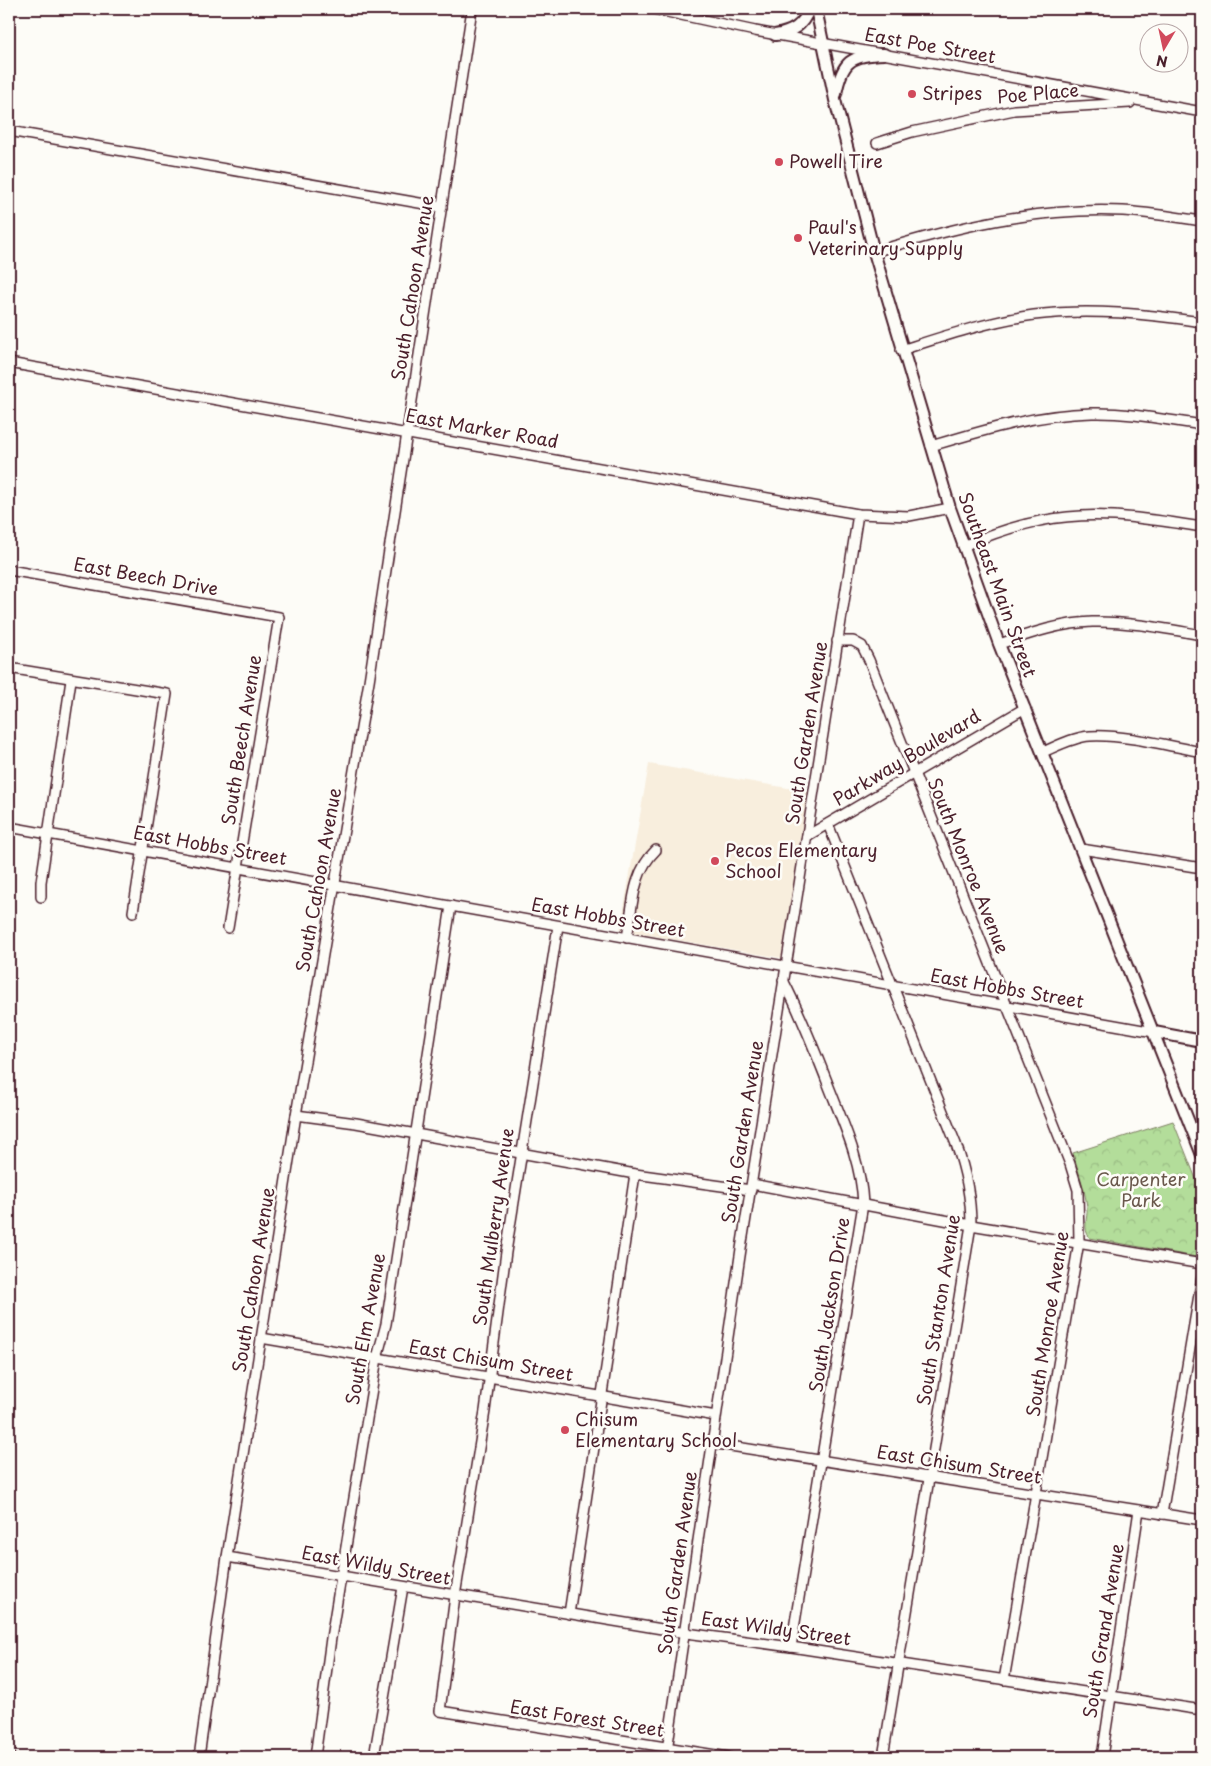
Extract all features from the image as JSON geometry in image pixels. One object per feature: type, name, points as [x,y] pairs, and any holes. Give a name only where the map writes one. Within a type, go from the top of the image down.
[{"type":"main road","points":[[775,35],[795,29],[805,19],[809,9]]},
{"type":"main road","name":"Southeast Main Street","points":[[816,9],[835,100],[874,252],[901,350],[950,508],[1000,644],[1202,1155]]},
{"type":"main road","points":[[835,100],[838,80],[847,64],[862,56],[884,54]]},
{"type":"main road","name":"East Hobbs Street","points":[[1154,1032],[1202,1042]]},
{"type":"street","name":"South Cahoon Avenue","points":[[199,1757],[227,1557],[261,1338],[407,432],[472,9]]},
{"type":"street","name":"East Poe Street","points":[[653,9],[775,35],[1202,112]]},
{"type":"street","name":"Poe Place","points":[[877,143],[912,132],[1014,110],[1145,102]]},
{"type":"street","points":[[9,131],[442,207]]},
{"type":"street","points":[[874,252],[960,227],[1034,215],[1124,211],[1202,221]]},
{"type":"street","points":[[901,350],[970,328],[1034,315],[1120,312],[1202,322]]},
{"type":"street","name":"East Marker Road","points":[[9,363],[407,432],[858,514],[909,516],[950,508]]},
{"type":"street","points":[[931,446],[1020,420],[1055,415],[1129,414],[1202,425]]},
{"type":"street","name":"South Garden Avenue","points":[[667,1753],[686,1633],[711,1443],[858,514]]},
{"type":"street","points":[[964,546],[1021,524],[1077,514],[1132,517],[1202,528]]},
{"type":"street","name":"East Beech Drive","points":[[9,570],[279,617]]},
{"type":"street","name":"South Beech Avenue","points":[[228,928],[279,617]]},
{"type":"street","points":[[1000,644],[1057,626],[1092,622],[1133,625],[1202,636]]},
{"type":"street","name":"South Monroe Avenue","points":[[837,641],[853,642],[862,646],[1075,1181],[1080,1216],[1080,1242],[1004,1680]]},
{"type":"street","points":[[9,668],[71,680],[167,694],[133,912]]},
{"type":"street","points":[[41,897],[41,882],[71,680]]},
{"type":"street","name":"Parkway Boulevard","points":[[807,836],[829,827],[914,773],[1025,708]]},
{"type":"street","points":[[1043,752],[1066,742],[1090,736],[1117,738],[1202,752]]},
{"type":"street","name":"East Hobbs Street","points":[[9,827],[1154,1032]]},
{"type":"street","name":"South Stanton Avenue","points":[[829,827],[966,1172],[971,1199],[971,1225],[883,1757]]},
{"type":"street","points":[[1081,849],[1202,868]]},
{"type":"street","points":[[627,938],[639,874],[644,861],[656,850]]},
{"type":"street","name":"South Elm Avenue","points":[[315,1757],[341,1576],[377,1358],[386,1324],[451,906]]},
{"type":"street","name":"South Mulberry Avenue","points":[[440,1711],[455,1596],[521,1153],[558,926]]},
{"type":"street","name":"South Jackson Drive","points":[[783,980],[805,1026],[855,1152],[862,1179],[863,1204],[791,1647]]},
{"type":"street","points":[[296,1115],[416,1133],[635,1174],[751,1187],[863,1204],[971,1225],[1202,1264]]},
{"type":"street","points":[[569,1614],[635,1174]]},
{"type":"street","points":[[1162,1514],[1202,1277]]},
{"type":"street","name":"East Chisum Street","points":[[261,1338],[716,1416]]},
{"type":"street","name":"East Chisum Street","points":[[711,1443],[1202,1520]]},
{"type":"street","name":"South Grand Avenue","points":[[1102,1757],[1139,1510]]},
{"type":"street","name":"East Wildy Street","points":[[227,1557],[686,1633],[791,1647],[1202,1710]]},
{"type":"street","points":[[374,1757],[403,1587]]},
{"type":"street","name":"East Forest Street","points":[[440,1711],[667,1753],[728,1757]]},
{"type":"shaded area","name":"Pecos Elementary School","points":[[649,764],[811,792],[782,958],[620,930]]},
{"type":"green space","name":"Carpenter Park","points":[[1173,1121],[1202,1194],[1202,1258],[1090,1238],[1086,1231],[1086,1200],[1073,1153]]},
{"type":"place","name":"Stripes","points":[[912,94]]},
{"type":"place","name":"Powell Tire","points":[[779,162]]},
{"type":"place","name":"Paul's Veterinary Supply","points":[[798,238]]},
{"type":"place","name":"Pecos Elementary School","points":[[715,861]]},
{"type":"place","name":"Chisum Elementary School","points":[[565,1430]]}]
